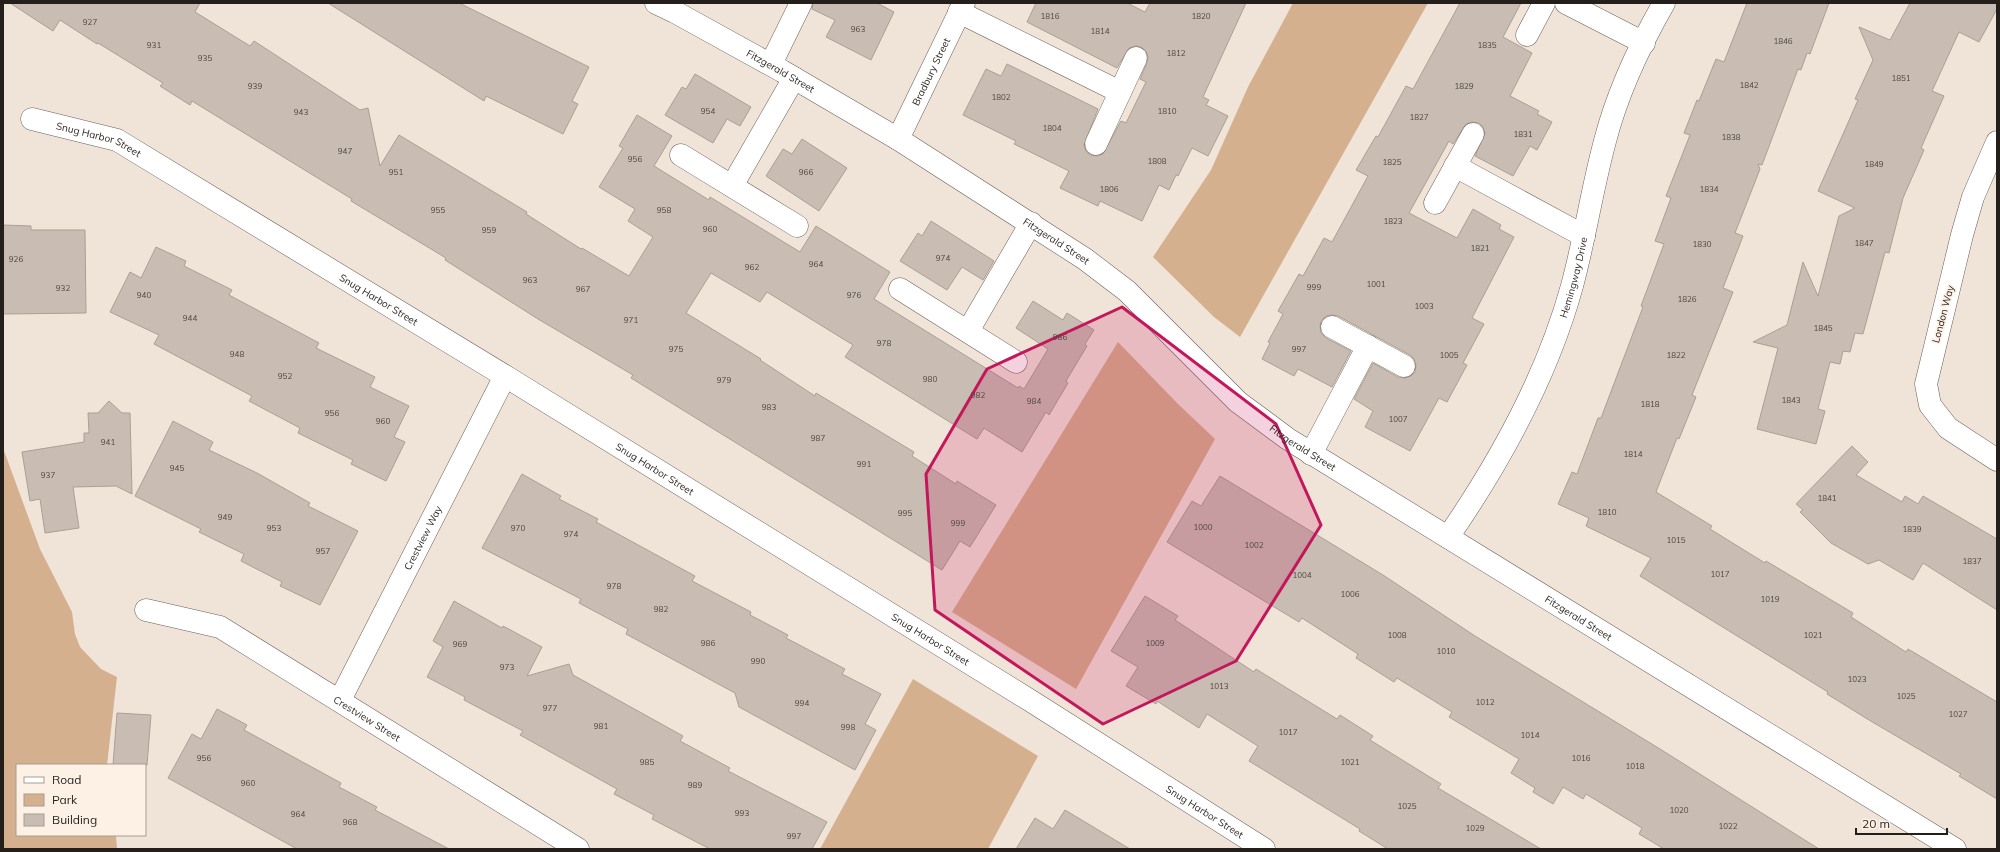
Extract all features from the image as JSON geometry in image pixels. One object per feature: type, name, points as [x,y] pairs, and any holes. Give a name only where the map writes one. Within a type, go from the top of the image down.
[{"type":"street","name":"Fitzgerald Street","points":[[656,3],[678,13],[771,64],[898,139],[1085,258],[1112,279],[1146,309],[1238,402],[1261,421],[1311,454],[1955,849]]},
{"type":"street","points":[[771,64],[801,3]]},
{"type":"street","points":[[1527,35],[1544,3]]},
{"type":"street","points":[[1566,3],[1644,43]]},
{"type":"street","name":"Hemingway Drive","points":[[1448,537],[1474,500],[1500,456],[1533,391],[1554,341],[1572,286],[1605,139],[1616,106],[1644,43],[1664,3]]},
{"type":"street","points":[[961,7],[1120,92]]},
{"type":"street","name":"Bradbury Street","points":[[898,139],[961,7]]},
{"type":"street","points":[[1096,144],[1136,58]]},
{"type":"street","points":[[732,186],[794,78]]},
{"type":"street","name":"Snug Harbor Street","points":[[32,119],[117,140],[504,376],[1031,701],[1264,849]]},
{"type":"street","points":[[1435,203],[1472,134]]},
{"type":"street","name":"London Way","points":[[1997,142],[1973,197],[1962,235],[1926,384],[1930,405],[1948,428],[1997,460]]},
{"type":"street","points":[[681,155],[797,226]]},
{"type":"street","points":[[1455,166],[1584,236]]},
{"type":"street","points":[[968,331],[1031,223]]},
{"type":"street","points":[[900,289],[1016,362]]},
{"type":"street","points":[[1332,327],[1404,366]]},
{"type":"street","points":[[1311,454],[1368,346]]},
{"type":"street","name":"Crestview Way","points":[[340,700],[504,376]]},
{"type":"street","name":"Crestview Street","points":[[146,610],[220,627],[340,700],[578,849]]},
{"type":"highlighted area","points":[[1122,307],[1276,424],[1321,525],[1236,661],[1103,724],[935,610],[926,474],[987,369]]},
{"type":"green space","points":[[1293,3],[1428,3],[1240,337],[1214,317],[1153,257],[1211,170],[1248,87]]},
{"type":"green space","points":[[1118,342],[1178,404],[1215,439],[1076,689],[952,612]]},
{"type":"green space","points":[[3,448],[40,549],[72,612],[75,634],[80,647],[101,669],[117,677],[107,764],[16,764],[16,836],[116,836],[117,849],[3,849]]},
{"type":"green space","points":[[913,679],[1038,756],[988,849],[820,849]]},
{"type":"building","points":[[10,3],[200,3],[195,12],[250,46],[254,41],[360,110],[368,108],[380,166],[399,135],[527,212],[526,214],[581,249],[582,248],[629,276],[653,237],[628,221],[635,209],[599,187],[623,148],[619,146],[637,115],[672,136],[654,166],[709,200],[710,197],[800,252],[816,226],[890,272],[874,299],[1018,388],[1019,386],[1024,389],[1048,349],[1016,328],[1033,301],[1063,320],[1067,313],[1094,330],[1085,344],[1087,346],[1066,381],[1068,383],[1049,415],[1046,412],[1022,452],[984,428],[977,439],[845,357],[853,345],[767,292],[760,302],[711,273],[686,313],[761,359],[760,360],[815,396],[816,393],[914,452],[912,456],[956,484],[957,481],[996,505],[970,547],[960,541],[942,570],[631,378],[633,375],[538,319],[445,260],[446,258],[351,201],[352,199],[192,101],[190,105],[160,86],[163,83],[98,43],[97,44],[60,20],[53,31]]},
{"type":"building","points":[[328,3],[459,3],[589,67],[572,101],[578,104],[563,134],[486,96],[484,101]]},
{"type":"building","points":[[813,3],[877,3],[894,12],[871,60],[826,37],[835,20],[812,9]]},
{"type":"building","points":[[1036,3],[1127,3],[1145,12],[1150,3],[1246,3],[1203,97],[1209,100],[1206,105],[1228,116],[1208,156],[1192,148],[1169,190],[1159,185],[1142,221],[1100,201],[1098,206],[1060,188],[1069,171],[1014,144],[1016,141],[963,115],[986,69],[1001,76],[1007,64],[1098,109],[1084,145],[1086,151],[1090,155],[1097,156],[1103,154],[1121,121],[1126,123],[1146,82],[1140,79],[1147,63],[1148,57],[1146,51],[1141,47],[1135,46],[1129,48],[1117,68],[1027,22]]},
{"type":"building","points":[[1460,3],[1521,3],[1503,37],[1532,53],[1510,96],[1539,111],[1537,114],[1552,122],[1537,150],[1530,146],[1513,176],[1475,156],[1485,133],[1483,127],[1479,123],[1472,122],[1466,124],[1453,144],[1449,141],[1409,213],[1457,238],[1473,209],[1501,225],[1499,229],[1514,237],[1472,318],[1484,324],[1463,363],[1467,365],[1447,402],[1439,398],[1410,451],[1365,427],[1373,411],[1354,399],[1373,363],[1398,377],[1405,378],[1411,376],[1415,372],[1416,365],[1414,359],[1410,355],[1338,316],[1332,315],[1326,316],[1321,321],[1321,333],[1326,338],[1351,351],[1332,387],[1298,369],[1294,376],[1262,359],[1270,343],[1268,342],[1283,314],[1278,311],[1299,274],[1303,276],[1324,238],[1332,242],[1368,176],[1356,170],[1376,136],[1378,137],[1406,86],[1413,89]]},
{"type":"building","points":[[1747,3],[1829,3],[1810,54],[1807,53],[1801,70],[1798,69],[1762,165],[1758,164],[1760,169],[1735,233],[1743,236],[1723,288],[1733,292],[1692,395],[1696,397],[1679,439],[1677,438],[1656,492],[1712,526],[1710,529],[1765,563],[1766,561],[1853,613],[1851,617],[1906,652],[1908,649],[1997,702],[1997,799],[1959,776],[1961,774],[1869,720],[1827,694],[1828,692],[1640,576],[1651,558],[1586,526],[1589,518],[1558,504],[1572,472],[1577,474],[1598,418],[1601,418],[1643,307],[1641,306],[1664,244],[1655,241],[1671,198],[1666,196],[1690,135],[1684,133],[1716,59],[1724,62]]},
{"type":"building","points":[[1910,3],[1997,3],[1997,9],[1979,42],[1959,32],[1932,91],[1944,96],[1921,148],[1924,150],[1903,198],[1889,253],[1885,252],[1863,334],[1855,333],[1850,352],[1843,351],[1840,364],[1830,362],[1818,409],[1825,411],[1816,444],[1757,429],[1778,348],[1753,342],[1787,325],[1803,262],[1818,296],[1839,216],[1855,208],[1818,191],[1858,100],[1855,99],[1873,60],[1859,27],[1890,40]]},
{"type":"building","points":[[695,74],[751,107],[740,126],[727,119],[713,143],[665,115],[682,87],[686,89]]},
{"type":"building","points":[[802,139],[847,168],[819,211],[766,176],[783,149],[792,154]]},
{"type":"building","points":[[931,221],[994,261],[983,280],[962,267],[947,290],[900,261],[918,233],[922,236]]},
{"type":"building","points":[[3,225],[31,226],[31,230],[85,230],[86,313],[3,314]]},
{"type":"building","points":[[156,247],[186,261],[184,266],[232,290],[229,295],[319,343],[316,348],[375,377],[370,387],[409,406],[394,437],[405,442],[386,481],[351,464],[353,460],[298,433],[300,428],[249,401],[252,396],[154,344],[159,335],[110,312],[130,272],[141,278]]},
{"type":"building","points":[[109,401],[122,413],[130,413],[132,494],[116,486],[73,487],[79,528],[45,533],[40,499],[30,501],[22,452],[84,442],[84,433],[89,433],[88,413],[98,413]]},
{"type":"building","points":[[173,421],[213,442],[209,450],[257,473],[310,503],[308,506],[358,531],[320,605],[280,586],[282,582],[241,561],[244,554],[199,532],[201,529],[135,496]]},
{"type":"building","points":[[1852,446],[1868,462],[1856,475],[1902,502],[1905,496],[1918,504],[1923,496],[1997,539],[1997,610],[1923,563],[1913,580],[1879,560],[1868,564],[1831,543],[1800,512],[1803,510],[1796,504]]},
{"type":"building","points":[[522,474],[561,496],[559,499],[598,519],[596,522],[695,576],[692,581],[751,612],[750,615],[788,635],[786,638],[845,669],[842,674],[881,694],[865,724],[876,730],[855,770],[739,707],[735,693],[626,634],[628,629],[579,603],[581,599],[482,548]]},
{"type":"building","points":[[1220,476],[1383,575],[1475,636],[1660,749],[1819,849],[1664,849],[1639,834],[1642,828],[1586,794],[1583,799],[1563,787],[1553,804],[1533,792],[1535,788],[1511,773],[1519,759],[1449,717],[1452,712],[1397,678],[1394,682],[1356,658],[1358,654],[1302,618],[1299,622],[1167,542],[1192,501],[1201,506]]},
{"type":"building","points":[[1145,596],[1178,616],[1175,620],[1254,672],[1256,669],[1337,719],[1340,715],[1373,736],[1370,740],[1441,784],[1438,788],[1541,849],[1388,849],[1359,831],[1360,829],[1249,761],[1258,746],[1207,714],[1199,728],[1157,701],[1156,704],[1126,686],[1138,667],[1111,651]]},
{"type":"building","points":[[454,601],[502,628],[503,626],[542,647],[527,676],[569,664],[573,675],[683,736],[680,741],[730,768],[728,771],[827,822],[812,849],[710,849],[652,819],[654,815],[614,794],[617,789],[520,735],[523,731],[464,700],[465,697],[427,677],[443,647],[433,641]]},
{"type":"building","points":[[217,709],[247,725],[244,730],[341,783],[339,787],[377,807],[375,810],[449,849],[297,849],[168,778],[192,734],[201,739]]},
{"type":"building","points":[[117,713],[151,715],[147,765],[113,764]]},
{"type":"building","points":[[1065,810],[1130,849],[1016,849],[1035,818],[1053,829]]}]
